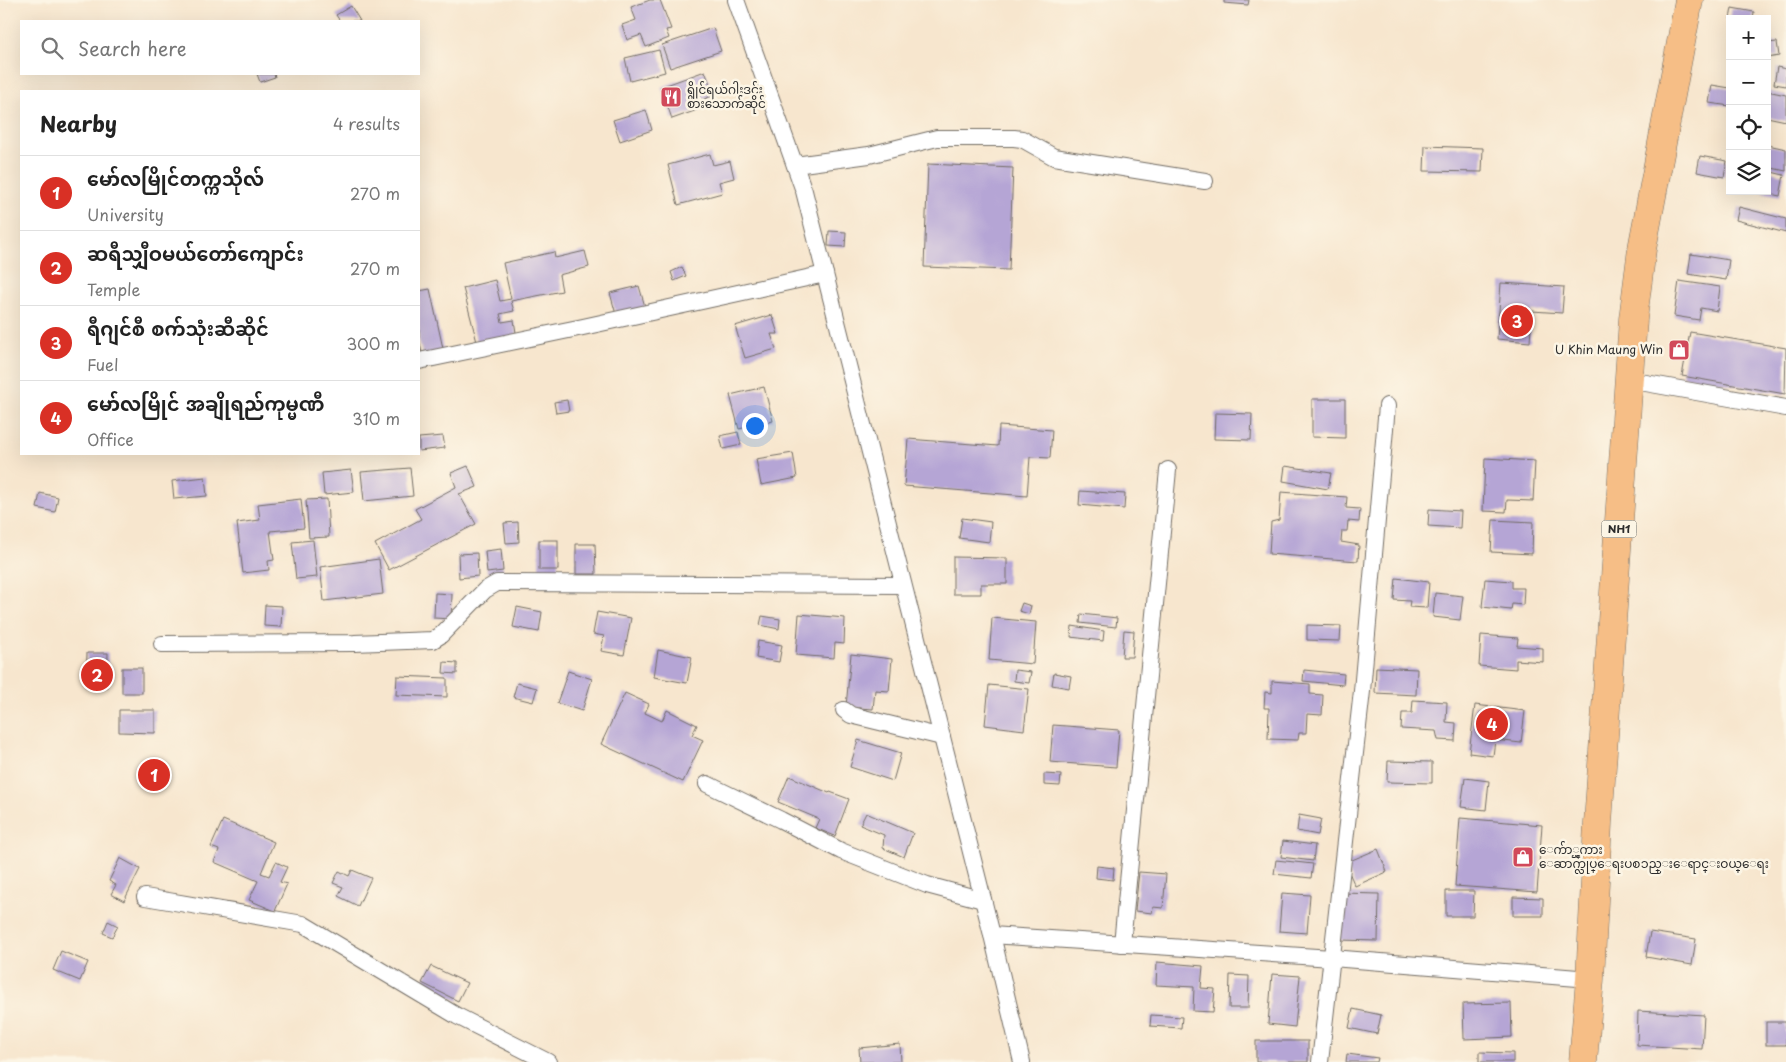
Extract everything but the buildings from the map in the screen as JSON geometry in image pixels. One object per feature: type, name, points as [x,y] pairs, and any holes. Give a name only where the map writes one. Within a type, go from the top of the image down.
[{"type":"highway","name":"NH1","points":[[1583,1062],[1634,319],[1642,249],[1689,0]]},
{"type":"street","points":[[736,0],[804,191],[992,935],[1022,1062]]},
{"type":"street","points":[[795,165],[869,155],[937,138],[1014,138],[1022,139],[1054,157],[1205,181]]},
{"type":"street","points":[[420,360],[583,327],[825,274]]},
{"type":"street","points":[[1629,380],[1786,408]]},
{"type":"street","points":[[1320,1062],[1362,691],[1386,406]]},
{"type":"street","points":[[1122,944],[1168,470]]},
{"type":"street","points":[[162,644],[354,643],[434,640],[442,635],[485,590],[497,583],[903,585]]},
{"type":"street","points":[[844,710],[851,715],[942,737]]},
{"type":"street","points":[[707,784],[841,851],[927,885],[983,900]]},
{"type":"street","points":[[144,898],[303,924],[457,1016],[548,1062]]},
{"type":"street","points":[[992,935],[1332,958],[1590,979]]},
{"type":"place","name":"ရွိုင်ရယ်ဂါးဒင်း စားသောက်ဆိုင်","points":[[671,97]]},
{"type":"place","name":"ရီဂျင်စီ စက်သုံးဆီဆိုင်","points":[[1517,321]]},
{"type":"place","name":"U Khin Maung Win","points":[[1679,350]]},
{"type":"place","name":"ဆရီသျှီဝမယ်တော်ကျောင်း","points":[[97,675]]},
{"type":"place","name":"မော်လမြိုင် အချိုရည်ကုမ္မဏီ","points":[[1492,724]]},
{"type":"place","name":"မော်လမြိုင်တက္ကသိုလ်","points":[[154,775]]},
{"type":"place","name":"ေက်ာ္ၾကား ေဆာက္လုပ္ေရးပစၥည္းေရာင္းဝယ္ေရး","points":[[1523,857]]}]
